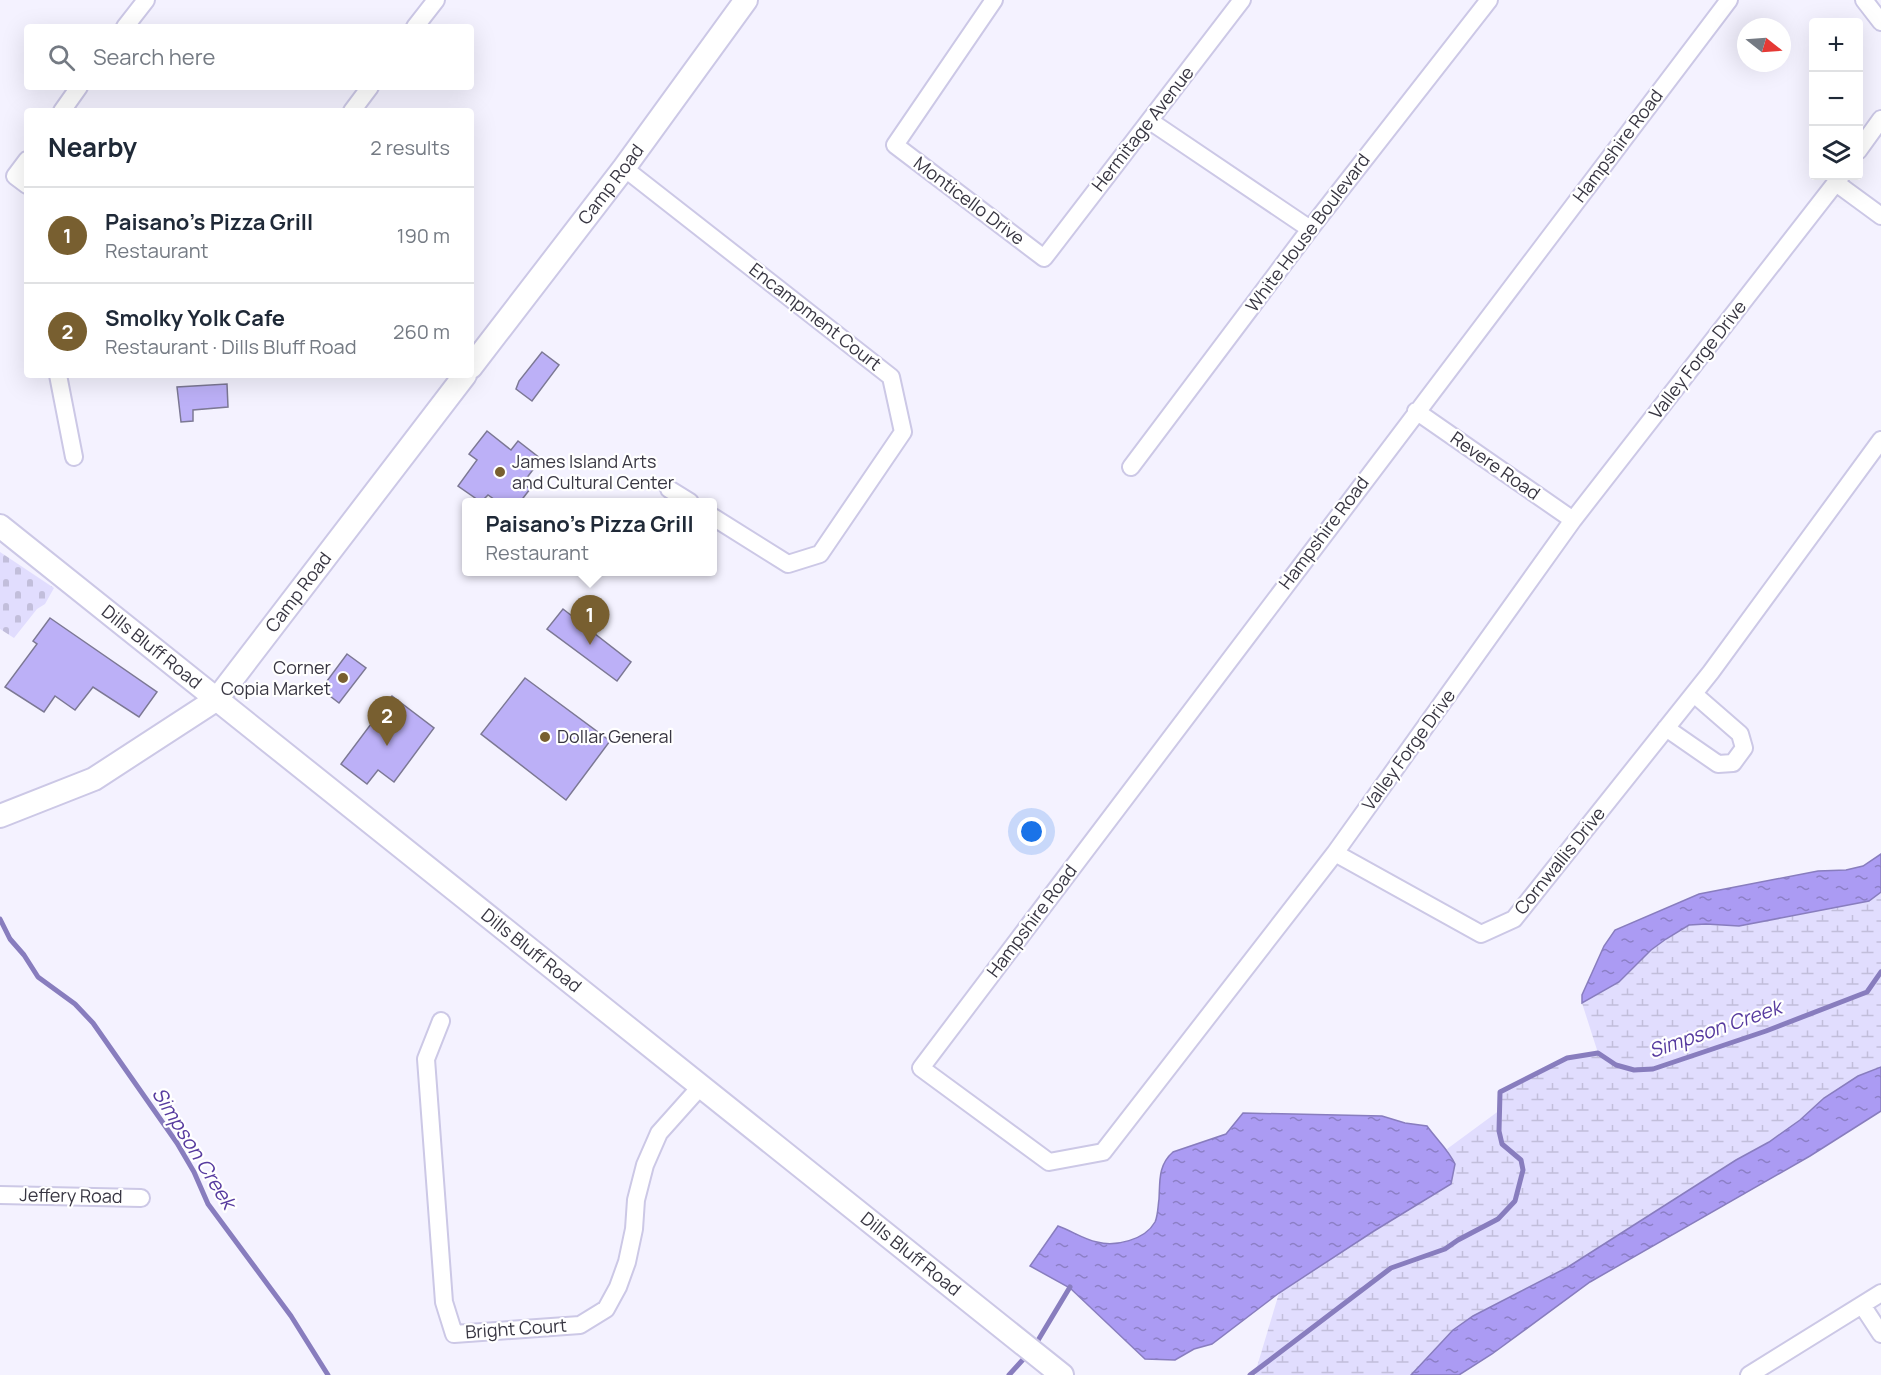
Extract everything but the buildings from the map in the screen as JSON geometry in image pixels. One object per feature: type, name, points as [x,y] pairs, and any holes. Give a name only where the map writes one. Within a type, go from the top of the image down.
[{"type":"street","points":[[127,24],[146,0]]},
{"type":"street","points":[[417,24],[436,0]]},
{"type":"street","name":"Camp Road","points":[[474,363],[624,168],[746,0]]},
{"type":"street","name":"Monticello Drive","points":[[993,0],[895,145],[1044,258]]},
{"type":"street","name":"Hermitage Avenue","points":[[1044,258],[1242,0]]},
{"type":"street","name":"White House Boulevard","points":[[1131,467],[1310,229],[1489,0]]},
{"type":"street","name":"Hampshire Road","points":[[921,1068],[1729,0]]},
{"type":"street","points":[[1864,0],[1881,22]]},
{"type":"street","points":[[64,108],[77,90]]},
{"type":"street","points":[[354,108],[368,90]]},
{"type":"street","points":[[1863,144],[1881,119]]},
{"type":"street","points":[[1150,121],[1310,229]]},
{"type":"street","name":"Encampment Court","points":[[624,168],[891,377],[903,432],[820,554],[788,564],[717,520]]},
{"type":"street","name":"Valley Forge Drive","points":[[921,1068],[1050,1162],[1103,1152],[1335,853],[1573,520],[1837,180]]},
{"type":"street","points":[[1839,180],[1881,216]]},
{"type":"street","points":[[59,378],[74,457]]},
{"type":"street","name":"Camp Road","points":[[0,816],[94,779],[217,699],[463,378]]},
{"type":"street","name":"Revere Road","points":[[1416,411],[1573,520]]},
{"type":"street","name":"Cornwallis Drive","points":[[1335,853],[1481,934],[1514,919],[1694,694],[1880,443]]},
{"type":"street","points":[[669,489],[684,498]]},
{"type":"street","name":"Dills Bluff Road","points":[[0,526],[1062,1375]]},
{"type":"street","points":[[1666,728],[1718,764],[1732,763],[1744,748],[1740,734],[1694,694]]},
{"type":"street","name":"Bright Court","points":[[441,1021],[426,1059],[444,1302],[454,1334],[580,1325],[606,1309],[618,1287],[627,1262],[634,1229],[636,1200],[645,1165],[659,1133],[701,1086]]},
{"type":"street","name":"Jeffery Road","points":[[0,1195],[141,1198]]},
{"type":"street","points":[[1749,1375],[1881,1293]]},
{"type":"street","points":[[1862,1305],[1881,1334]]},
{"type":"green space","points":[[0,552],[54,588],[45,604],[37,609],[14,638],[0,629]]},
{"type":"green space","points":[[1881,892],[1881,1067],[1858,1076],[1824,1098],[1800,1120],[1769,1142],[1736,1160],[1568,1267],[1473,1316],[1453,1330],[1411,1375],[1256,1375],[1279,1293],[1451,1184],[1455,1164],[1447,1149],[1500,1110],[1500,1092],[1567,1058],[1598,1053],[1582,1003],[1619,982],[1651,950],[1689,925],[1739,926],[1869,901]]},
{"type":"water","points":[[1881,854],[1881,892],[1869,901],[1739,926],[1689,925],[1651,950],[1619,982],[1582,1003],[1582,995],[1604,946],[1615,930],[1699,894],[1818,871],[1846,870],[1863,866]]},
{"type":"water","points":[[1881,1067],[1881,1111],[1810,1156],[1590,1282],[1492,1354],[1459,1375],[1411,1375],[1453,1330],[1473,1316],[1568,1267],[1736,1160],[1769,1142],[1800,1120],[1824,1098],[1858,1076]]},
{"type":"water","points":[[1243,1113],[1382,1116],[1405,1123],[1427,1126],[1455,1164],[1451,1184],[1279,1293],[1212,1344],[1194,1349],[1175,1360],[1145,1359],[1070,1288],[1030,1266],[1058,1226],[1087,1239],[1112,1244],[1129,1241],[1144,1233],[1156,1220],[1162,1168],[1168,1157],[1173,1152],[1226,1134]]},
{"type":"waterway","name":"Simpson Creek","points":[[0,919],[10,939],[38,977],[75,1004],[93,1023],[177,1143],[194,1172],[208,1204],[291,1316],[328,1375]]},
{"type":"waterway","name":"Simpson Creek","points":[[1250,1375],[1391,1268],[1445,1249],[1498,1219],[1515,1201],[1523,1170],[1521,1160],[1502,1144],[1499,1131],[1500,1092],[1567,1058],[1598,1053],[1616,1065],[1634,1070],[1653,1069],[1766,1031],[1867,992],[1881,972]]},
{"type":"waterway","name":"Simpson Creek","points":[[1034,1347],[1070,1287]]},
{"type":"waterway","name":"Simpson Creek","points":[[1009,1375],[1028,1354]]},
{"type":"place","name":"James Island Arts and Cultural Center","points":[[500,472]]},
{"type":"place","name":"Paisano's Pizza Grill","points":[[590,645]]},
{"type":"place","name":"Corner Copia Market","points":[[343,678]]},
{"type":"place","name":"Dollar General","points":[[545,737]]},
{"type":"place","name":"Smolky Yolk Cafe","points":[[387,746]]}]
